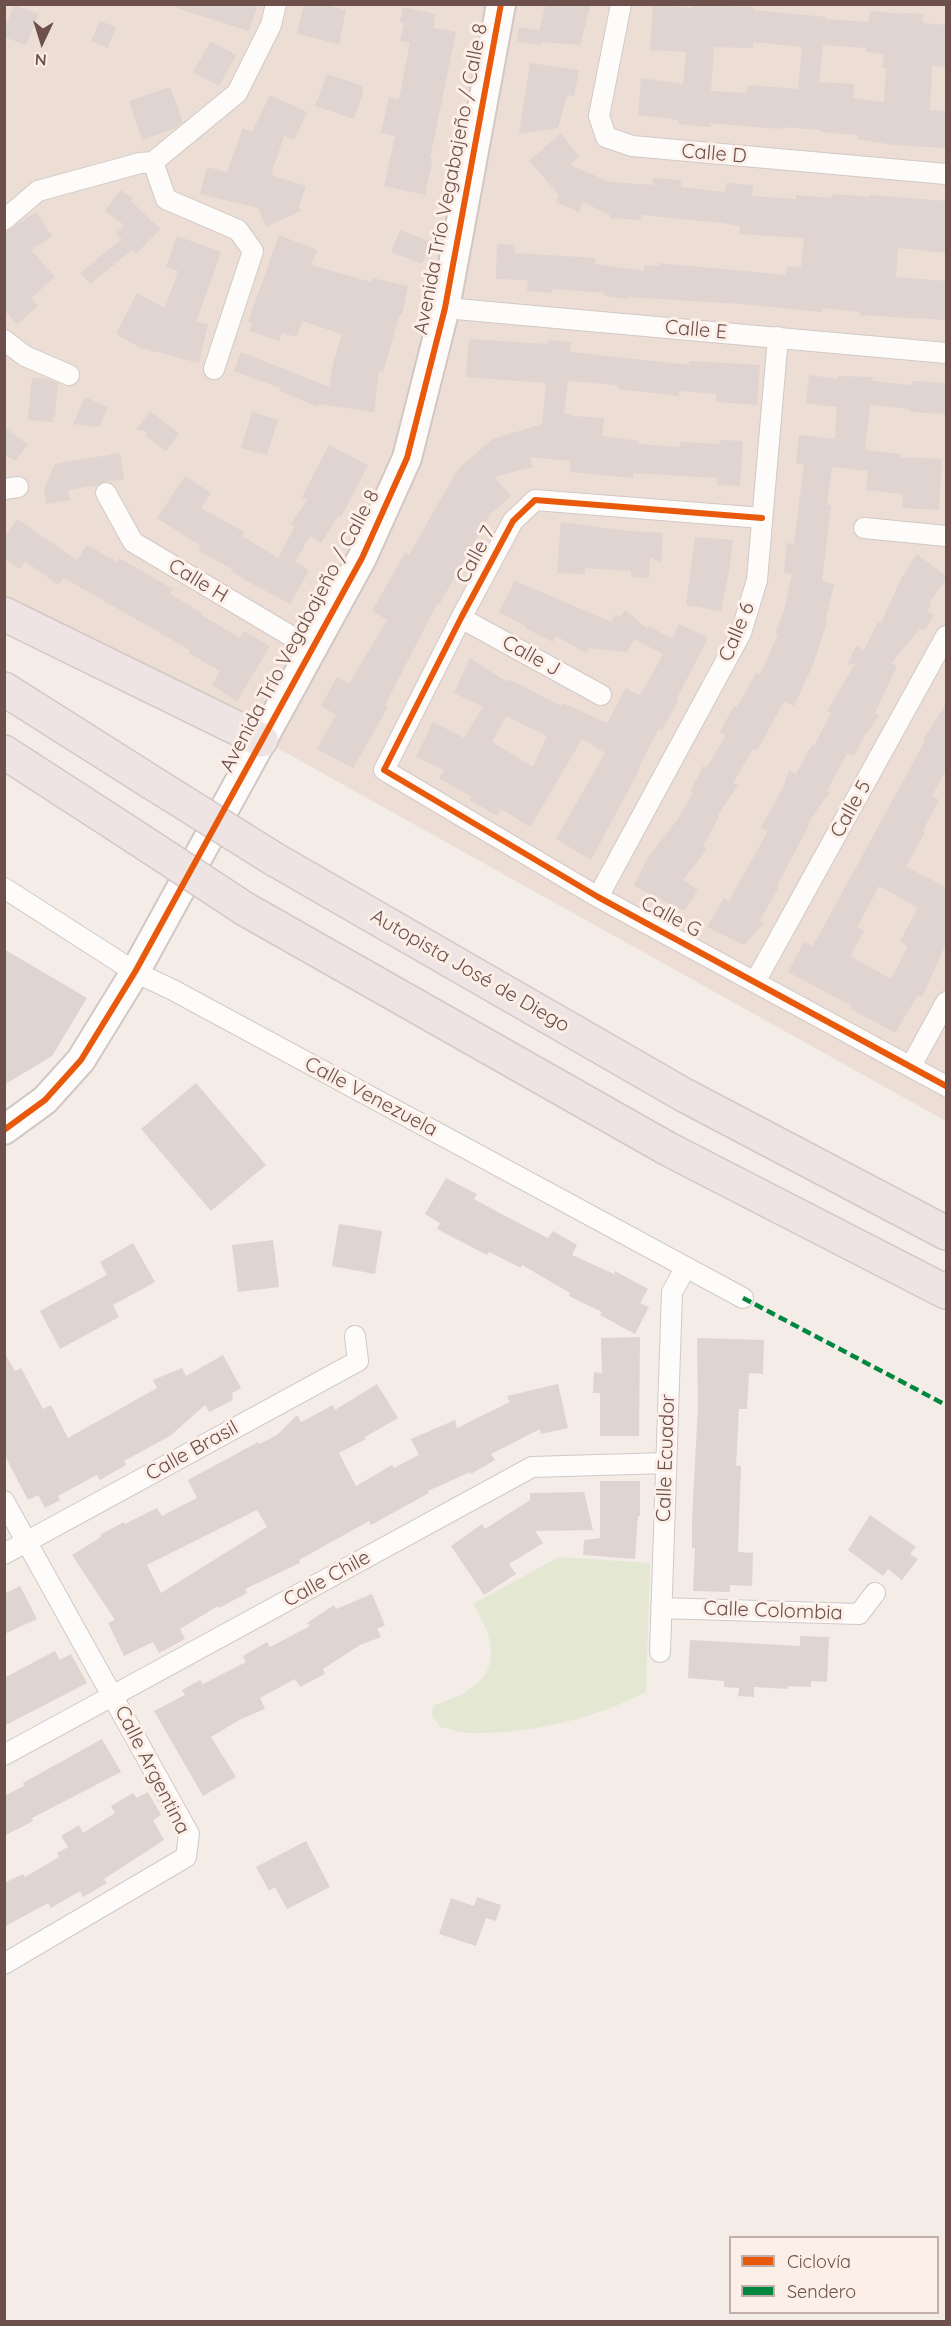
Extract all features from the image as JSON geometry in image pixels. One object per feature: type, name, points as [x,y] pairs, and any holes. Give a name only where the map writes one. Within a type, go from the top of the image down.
[{"type":"highway","points":[[4,614],[261,740]]},
{"type":"highway","name":"Autopista José de Diego","points":[[4,689],[274,859],[684,1095],[946,1233]]},
{"type":"highway","points":[[4,752],[245,909],[668,1149],[946,1292]]},
{"type":"street","points":[[4,220],[38,191],[140,163],[153,162],[237,93],[271,25],[276,4]]},
{"type":"street","name":"Avenida Trío Vegabajeño / Calle 8","points":[[4,1130],[45,1100],[81,1060],[135,972],[362,558],[407,458],[445,308],[501,4]]},
{"type":"street","name":"Calle D","points":[[619,10],[599,116],[606,137],[632,146],[946,174]]},
{"type":"street","points":[[153,162],[166,199],[238,230],[252,252],[214,369]]},
{"type":"street","name":"Calle E","points":[[445,308],[946,353]]},
{"type":"street","name":"Calle 6","points":[[598,897],[741,633],[757,580],[778,337]]},
{"type":"street","points":[[4,339],[25,356],[69,375]]},
{"type":"street","name":"Calle H","points":[[106,493],[133,542],[311,648]]},
{"type":"street","name":"Calle 7","points":[[384,770],[513,521],[536,500],[762,518]]},
{"type":"street","points":[[864,528],[946,536]]},
{"type":"street","name":"Calle J","points":[[461,618],[601,695]]},
{"type":"street","name":"Calle 5","points":[[755,982],[946,636]]},
{"type":"street","name":"Calle G","points":[[384,770],[598,897],[946,1086]]},
{"type":"street","name":"Calle Venezuela","points":[[4,888],[135,972],[743,1298]]},
{"type":"street","points":[[911,1066],[946,1002]]},
{"type":"street","name":"Calle Ecuador","points":[[660,1652],[672,1292],[686,1267]]},
{"type":"street","name":"Calle Brasil","points":[[4,1554],[357,1361],[355,1336]]},
{"type":"street","name":"Calle Chile","points":[[4,1755],[531,1467],[666,1463]]},
{"type":"street","name":"Calle Argentina","points":[[4,1501],[189,1834],[186,1857],[4,1964]]},
{"type":"street","name":"Calle Colombia","points":[[661,1608],[859,1614],[875,1593]]},
{"type":"shaded area","points":[[5,5],[946,5],[946,1121],[5,596]]},
{"type":"green space","points":[[559,1557],[650,1563],[646,1692],[605,1710],[539,1728],[471,1733],[440,1727],[432,1715],[433,1706],[461,1695],[475,1685],[484,1676],[489,1666],[491,1645],[484,1624],[473,1604]]},
{"type":"building","points":[[177,4],[258,4],[249,31],[177,8]]},
{"type":"building","points":[[304,4],[321,4],[346,10],[339,44],[297,34]]},
{"type":"building","points":[[546,4],[591,4],[580,45],[541,42],[541,45],[517,41],[519,27],[539,30]]},
{"type":"building","points":[[14,5],[39,14],[26,45],[4,37],[4,30]]},
{"type":"building","points":[[653,5],[693,8],[693,5],[754,7],[754,10],[869,22],[870,11],[923,14],[923,23],[946,25],[946,67],[932,66],[930,110],[946,111],[946,148],[893,145],[858,139],[858,135],[821,132],[821,130],[710,123],[710,127],[678,124],[679,120],[638,115],[641,78],[683,84],[686,52],[650,50]],"holes":[[[753,42],[802,47],[798,89],[748,85],[747,93],[711,91],[714,47],[753,48]],[[823,45],[866,48],[866,52],[884,54],[882,68],[886,68],[884,102],[853,98],[854,84],[819,82]]]},
{"type":"building","points":[[403,7],[436,14],[433,28],[456,32],[430,158],[433,158],[425,195],[384,186],[395,136],[381,133],[389,97],[399,99],[410,43],[400,41],[404,23],[400,22]]},
{"type":"building","points":[[100,21],[116,27],[108,48],[91,41]]},
{"type":"building","points":[[211,41],[236,55],[219,86],[193,72]]},
{"type":"building","points":[[530,63],[579,70],[574,96],[567,95],[558,128],[519,134]]},
{"type":"building","points":[[327,74],[363,86],[363,93],[354,119],[315,106]]},
{"type":"building","points":[[170,87],[183,122],[176,128],[142,140],[129,101]]},
{"type":"building","points":[[270,95],[307,112],[294,140],[284,136],[271,175],[306,186],[299,207],[301,211],[266,227],[258,208],[200,194],[207,167],[227,172],[243,128],[252,132]]},
{"type":"building","points":[[561,133],[579,157],[570,165],[610,182],[653,185],[653,178],[681,180],[681,187],[725,192],[726,183],[753,185],[752,196],[796,199],[796,195],[832,198],[833,194],[946,201],[946,253],[898,248],[896,277],[946,281],[946,320],[860,315],[860,312],[822,308],[822,312],[741,304],[628,297],[627,299],[604,296],[605,293],[552,289],[552,293],[527,291],[528,280],[496,279],[497,244],[515,245],[515,253],[595,258],[595,264],[644,271],[644,265],[659,266],[659,263],[786,275],[787,266],[801,267],[804,238],[739,234],[740,226],[722,223],[641,215],[641,220],[610,218],[610,215],[583,202],[579,212],[556,202],[559,195],[529,161]]},
{"type":"building","points":[[120,190],[133,199],[131,201],[160,229],[136,254],[132,250],[90,284],[80,273],[122,239],[116,234],[124,225],[105,211]]},
{"type":"building","points":[[36,212],[52,236],[31,250],[55,277],[31,298],[38,306],[17,324],[4,310],[4,232]]},
{"type":"building","points":[[400,230],[431,242],[422,264],[391,252]]},
{"type":"building","points":[[279,235],[317,250],[311,265],[371,282],[372,278],[408,286],[402,315],[400,314],[383,372],[379,371],[374,412],[319,404],[318,407],[279,391],[280,388],[234,371],[241,352],[329,387],[342,334],[302,321],[297,337],[282,333],[279,341],[249,331],[252,323],[248,322]]},
{"type":"building","points":[[177,236],[221,252],[196,322],[208,324],[199,363],[141,348],[116,334],[137,293],[165,308],[178,271],[166,267]]},
{"type":"building","points":[[469,339],[547,344],[548,340],[571,342],[570,352],[689,365],[689,361],[760,365],[757,405],[716,402],[716,394],[679,391],[679,396],[618,389],[618,385],[568,381],[564,413],[572,414],[572,416],[604,418],[602,436],[638,441],[638,444],[680,447],[681,442],[719,444],[720,440],[743,441],[740,486],[717,485],[717,478],[634,473],[633,478],[570,472],[571,461],[530,457],[533,467],[494,477],[511,496],[490,514],[439,605],[437,604],[385,705],[388,707],[353,768],[317,749],[336,715],[321,706],[337,677],[349,684],[387,620],[372,611],[405,553],[409,555],[458,469],[493,439],[542,424],[546,383],[466,377]]},
{"type":"building","points":[[809,375],[838,379],[839,376],[873,377],[872,381],[912,385],[912,381],[946,383],[946,414],[910,412],[910,409],[870,405],[865,450],[901,454],[900,457],[942,459],[939,510],[902,508],[903,494],[866,490],[868,471],[832,467],[827,505],[831,505],[822,581],[834,584],[825,621],[827,622],[814,662],[794,706],[784,701],[757,751],[753,749],[733,783],[738,785],[717,816],[719,817],[703,846],[707,849],[683,880],[698,890],[684,911],[634,886],[647,859],[678,819],[693,793],[690,792],[703,766],[706,768],[726,735],[720,732],[756,673],[760,675],[778,634],[775,634],[784,610],[792,574],[784,573],[787,543],[794,544],[804,464],[796,463],[799,435],[835,439],[837,407],[806,403]]},
{"type":"building","points":[[32,378],[48,379],[58,383],[55,417],[52,415],[54,422],[28,420]]},
{"type":"building","points":[[85,397],[108,407],[99,427],[73,424]]},
{"type":"building","points":[[150,411],[179,433],[166,451],[146,436],[146,431],[136,430]]},
{"type":"building","points":[[252,412],[278,420],[267,455],[241,448]]},
{"type":"building","points":[[4,427],[28,445],[15,461],[4,454]]},
{"type":"building","points":[[329,445],[368,465],[341,517],[338,516],[321,543],[310,536],[295,562],[309,570],[290,604],[199,551],[201,546],[157,518],[185,476],[211,493],[201,508],[244,532],[242,536],[278,558],[295,526],[291,524],[307,500],[302,497]]},
{"type":"building","points":[[120,453],[124,480],[106,481],[98,485],[68,490],[70,500],[46,504],[44,489],[55,464]]},
{"type":"building","points":[[17,519],[77,560],[87,545],[117,562],[119,558],[173,589],[170,594],[240,638],[244,631],[270,646],[237,701],[212,685],[220,671],[189,653],[190,650],[64,578],[58,585],[25,561],[20,569],[4,559],[4,538]]},
{"type":"building","points":[[561,522],[627,531],[663,533],[661,563],[650,557],[649,578],[631,577],[631,571],[585,568],[585,574],[557,573]]},
{"type":"building","points":[[695,537],[733,540],[721,611],[686,605]]},
{"type":"building","points":[[917,554],[946,576],[929,603],[931,604],[927,611],[934,615],[924,631],[920,629],[891,663],[897,666],[875,713],[879,716],[865,735],[854,756],[847,753],[827,791],[830,792],[808,822],[810,823],[777,886],[779,887],[760,920],[764,923],[744,945],[707,927],[724,898],[729,901],[768,831],[761,827],[782,790],[789,770],[796,774],[812,745],[814,746],[831,713],[827,711],[855,664],[847,665],[856,646],[864,650],[878,622],[881,623],[902,577]]},
{"type":"building","points":[[515,581],[612,622],[614,615],[621,616],[625,610],[648,629],[649,626],[672,639],[679,624],[708,638],[676,700],[678,701],[662,730],[659,728],[591,860],[556,839],[605,753],[582,739],[530,827],[501,809],[497,816],[470,800],[472,797],[439,778],[444,770],[416,757],[433,722],[464,738],[483,707],[454,693],[470,658],[507,682],[509,679],[561,706],[563,703],[607,723],[626,688],[639,695],[663,654],[634,639],[627,652],[589,648],[586,653],[556,636],[553,642],[499,612]],"holes":[[[506,716],[547,736],[533,767],[492,742]]]},
{"type":"building","points":[[946,704],[946,770],[932,796],[939,800],[906,867],[946,887],[946,944],[922,997],[918,995],[895,1033],[851,1009],[852,1006],[788,972],[804,942],[813,946],[925,741],[923,740]],"holes":[[[879,886],[918,908],[900,941],[908,946],[891,979],[850,956],[864,931],[857,927]]]},
{"type":"building","points":[[4,949],[87,998],[52,1056],[4,1085]]},
{"type":"building","points":[[196,1083],[266,1165],[211,1211],[141,1129]]},
{"type":"building","points":[[446,1178],[477,1194],[474,1199],[548,1238],[553,1231],[577,1245],[572,1255],[614,1274],[615,1271],[648,1289],[640,1303],[649,1307],[635,1334],[600,1315],[602,1312],[569,1296],[570,1293],[522,1265],[521,1268],[489,1252],[487,1255],[437,1229],[440,1223],[425,1214]]},
{"type":"building","points":[[339,1224],[382,1231],[375,1274],[332,1266]]},
{"type":"building","points":[[273,1240],[279,1287],[238,1292],[232,1245]]},
{"type":"building","points":[[133,1243],[155,1282],[113,1305],[119,1317],[60,1349],[40,1311],[107,1275],[100,1262]]},
{"type":"building","points":[[640,1337],[639,1436],[600,1436],[600,1393],[593,1393],[594,1372],[602,1373],[601,1338]]},
{"type":"building","points":[[697,1338],[764,1340],[763,1374],[749,1373],[747,1409],[739,1409],[736,1466],[741,1466],[738,1552],[753,1553],[752,1586],[730,1585],[730,1592],[693,1591],[695,1548],[692,1548],[692,1519],[698,1407]]},
{"type":"building","points":[[4,1352],[15,1371],[21,1368],[43,1409],[51,1405],[68,1438],[157,1388],[153,1380],[182,1368],[186,1376],[223,1355],[241,1388],[232,1393],[233,1400],[209,1412],[205,1405],[170,1436],[124,1461],[126,1465],[100,1480],[97,1475],[58,1496],[60,1500],[45,1508],[38,1495],[28,1500],[4,1454]]},
{"type":"building","points":[[377,1384],[398,1418],[339,1453],[356,1486],[392,1465],[394,1468],[419,1455],[411,1439],[455,1420],[457,1428],[510,1402],[507,1396],[558,1384],[568,1428],[541,1434],[540,1429],[491,1454],[495,1460],[471,1474],[470,1472],[428,1491],[429,1493],[371,1525],[369,1521],[299,1560],[300,1563],[245,1589],[247,1593],[219,1608],[218,1606],[180,1629],[185,1639],[159,1653],[153,1642],[124,1656],[108,1623],[115,1620],[72,1555],[101,1537],[100,1535],[124,1522],[125,1524],[157,1508],[162,1516],[197,1498],[188,1480],[258,1442],[259,1444],[277,1435],[297,1415],[301,1422],[333,1405],[335,1410]],"holes":[[[257,1510],[267,1527],[161,1593],[147,1565]]]},
{"type":"building","points":[[600,1481],[640,1481],[640,1516],[638,1516],[635,1559],[583,1555],[584,1540],[600,1538]]},
{"type":"building","points":[[584,1492],[593,1530],[535,1531],[543,1543],[509,1564],[516,1574],[484,1595],[451,1546],[482,1524],[485,1529],[530,1500],[530,1493]]},
{"type":"building","points":[[870,1515],[916,1547],[910,1554],[918,1559],[902,1580],[888,1569],[883,1576],[848,1550]]},
{"type":"building","points":[[20,1586],[37,1619],[4,1634],[4,1594]]},
{"type":"building","points":[[372,1594],[385,1625],[377,1629],[381,1637],[360,1645],[323,1669],[325,1674],[300,1687],[295,1679],[260,1698],[265,1709],[241,1719],[211,1737],[236,1777],[203,1796],[154,1711],[185,1695],[182,1690],[200,1680],[203,1684],[246,1662],[243,1656],[267,1642],[270,1647],[310,1626],[307,1623],[334,1605],[336,1609]]},
{"type":"building","points":[[800,1636],[829,1637],[827,1682],[811,1681],[811,1687],[788,1686],[787,1689],[754,1687],[754,1697],[738,1696],[739,1688],[724,1687],[724,1681],[688,1678],[690,1640],[800,1646]]},
{"type":"building","points":[[55,1651],[60,1660],[71,1654],[87,1683],[4,1726],[4,1678]]},
{"type":"building","points":[[102,1739],[121,1772],[32,1818],[33,1821],[4,1836],[4,1796]]},
{"type":"building","points":[[148,1792],[161,1815],[153,1820],[164,1840],[104,1879],[107,1883],[83,1897],[80,1891],[51,1908],[48,1903],[4,1927],[4,1883],[23,1874],[25,1877],[59,1857],[57,1853],[68,1847],[61,1836],[79,1825],[83,1833],[115,1813],[111,1806],[133,1793],[137,1798]]},
{"type":"building","points":[[306,1841],[330,1887],[287,1909],[275,1887],[269,1891],[256,1867]]},
{"type":"building","points":[[477,1897],[501,1905],[496,1921],[486,1918],[476,1946],[439,1934],[451,1898],[474,1906]]},
{"type":"marked path","points":[[743,1298],[946,1405]]},
{"type":"cycle path","points":[[4,1130],[45,1100],[81,1060],[135,972],[362,558],[407,458],[445,308],[501,4]]},
{"type":"cycle path","points":[[762,518],[535,500],[513,521],[384,770],[598,897],[946,1086]]}]
